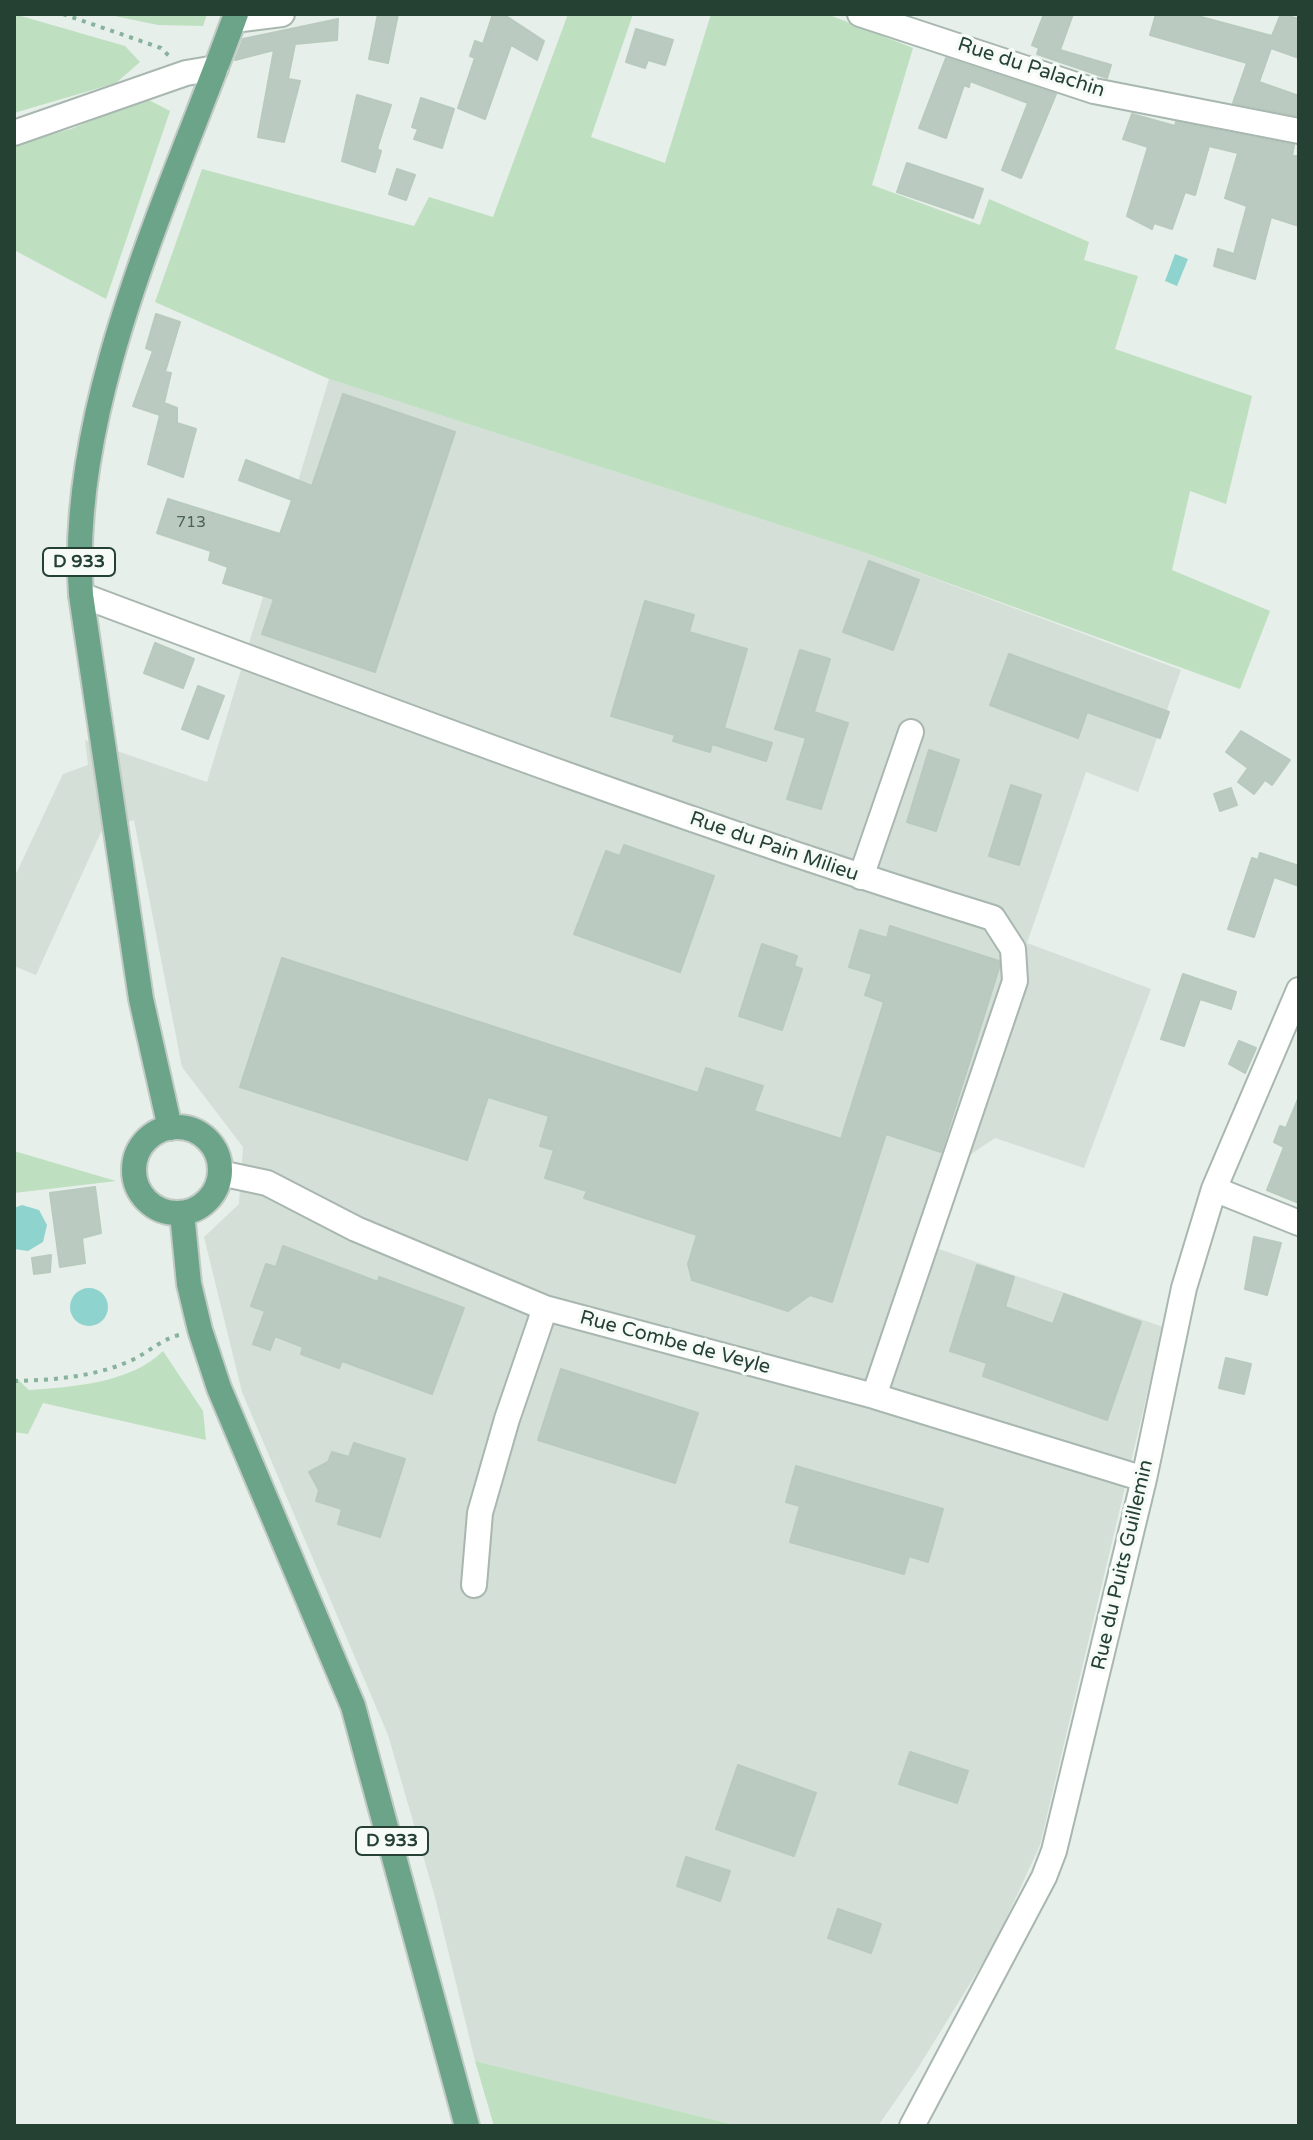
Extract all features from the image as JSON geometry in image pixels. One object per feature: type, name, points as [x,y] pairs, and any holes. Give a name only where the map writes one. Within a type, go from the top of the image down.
[{"type":"main road","name":"D 933","points":[[170,1128],[141,999],[81,595],[79,529],[85,481],[106,388],[143,254],[235,17]]},
{"type":"main road","points":[[170,1128],[187,1128],[201,1135],[218,1158],[220,1173],[208,1200],[182,1213],[154,1207],[143,1197],[133,1169],[144,1142],[170,1128]]},
{"type":"main road","name":"D 933","points":[[182,1213],[189,1284],[200,1330],[219,1388],[353,1706],[467,2126]]},
{"type":"street","points":[[235,17],[282,14]]},
{"type":"street","name":"Rue du Palachin","points":[[860,14],[1094,91],[1299,131]]},
{"type":"street","points":[[14,133],[186,73],[216,68]]},
{"type":"street","name":"Rue du Pain Milieu","points":[[81,595],[515,757],[861,877],[993,918],[1013,949],[1015,981],[874,1396]]},
{"type":"street","points":[[861,877],[911,732]]},
{"type":"street","name":"Rue du Puits Guillemin","points":[[912,2126],[1037,1891],[1054,1851],[1144,1479],[1184,1288],[1214,1189],[1299,990]]},
{"type":"street","name":"Rue Combe de Veyle","points":[[220,1173],[267,1183],[356,1229],[545,1308],[874,1396],[1144,1479]]},
{"type":"street","points":[[1214,1189],[1299,1223]]},
{"type":"street","points":[[474,1585],[480,1513],[507,1419],[545,1308]]},
{"type":"path","points":[[63,14],[161,48],[186,73]]},
{"type":"path","points":[[14,1381],[63,1380],[122,1365],[147,1354],[163,1339],[200,1330]]},
{"type":"shaded area","points":[[329,379],[860,551],[1181,670],[1138,792],[1086,772],[1027,943],[1151,989],[1084,1168],[995,1138],[961,1161],[939,1249],[1163,1327],[1040,1845],[995,1943],[918,2068],[878,2126],[739,2126],[475,2061],[435,1897],[388,1735],[242,1392],[204,1237],[239,1204],[243,1147],[182,1067],[134,820],[102,830],[36,975],[14,966],[14,878],[63,774],[88,765],[85,740],[207,782]]},
{"type":"green space","points":[[14,14],[125,46],[140,62],[116,83],[14,113]]},
{"type":"green space","points":[[105,14],[207,14],[203,26],[158,25]]},
{"type":"green space","points":[[568,14],[633,14],[591,137],[665,163],[711,14],[827,14],[913,48],[872,185],[980,225],[989,199],[1089,242],[1084,260],[1138,276],[1115,349],[1252,396],[1226,504],[1190,491],[1172,570],[1270,611],[1240,689],[860,551],[329,379],[155,302],[202,169],[414,226],[429,197],[493,217]]},
{"type":"green space","points":[[145,98],[170,111],[106,299],[14,250],[14,145],[71,129]]},
{"type":"green space","points":[[14,1151],[116,1181],[14,1193]]},
{"type":"green space","points":[[163,1351],[203,1411],[206,1440],[43,1403],[28,1434],[14,1432],[14,1376],[29,1390],[82,1385],[135,1370]]},
{"type":"green space","points":[[475,2061],[739,2126],[494,2126]]},
{"type":"water","points":[[1175,254],[1188,259],[1177,286],[1165,281]]},
{"type":"water","points":[[22,1205],[39,1210],[47,1225],[43,1242],[28,1251],[14,1249],[14,1208]]},
{"type":"water","points":[[89,1288],[103,1293],[108,1307],[103,1321],[89,1326],[75,1321],[70,1307],[75,1293]]},
{"type":"building","points":[[378,14],[398,14],[388,63],[369,59]]},
{"type":"building","points":[[493,14],[503,14],[544,41],[537,60],[511,45],[485,119],[458,108],[475,58],[470,56],[475,41],[483,44]]},
{"type":"building","points":[[1044,14],[1073,14],[1060,50],[1111,65],[1107,78],[1037,54],[1039,48],[1032,45]]},
{"type":"building","points":[[1156,14],[1190,14],[1272,36],[1281,14],[1299,19],[1299,58],[1271,48],[1259,82],[1299,96],[1299,116],[1233,103],[1247,63],[1150,35]]},
{"type":"building","points":[[338,19],[337,40],[295,44],[288,79],[300,81],[284,142],[258,137],[274,50],[235,60],[243,39]]},
{"type":"building","points":[[636,29],[673,40],[665,65],[648,60],[645,68],[626,62]]},
{"type":"building","points":[[946,58],[1056,94],[1021,178],[1002,170],[1028,103],[970,81],[969,87],[964,85],[946,138],[919,128]]},
{"type":"building","points":[[357,95],[391,105],[377,149],[381,151],[375,172],[342,161]]},
{"type":"building","points":[[421,98],[454,109],[442,148],[414,139],[418,129],[412,127]]},
{"type":"building","points":[[1132,114],[1175,126],[1176,122],[1294,145],[1292,156],[1299,156],[1299,226],[1271,217],[1255,279],[1214,266],[1218,249],[1234,254],[1247,206],[1225,198],[1238,153],[1209,146],[1195,195],[1185,192],[1172,229],[1154,223],[1152,229],[1127,216],[1148,147],[1123,139]]},
{"type":"building","points":[[907,163],[983,189],[973,218],[897,192]]},
{"type":"building","points":[[397,169],[415,175],[406,200],[389,194]]},
{"type":"building","points":[[156,314],[180,322],[165,372],[171,373],[164,403],[177,408],[177,423],[196,429],[183,477],[148,464],[160,415],[133,406],[153,351],[146,348]]},
{"type":"building","points":[[343,394],[455,432],[375,672],[262,634],[274,599],[223,583],[228,567],[209,560],[211,551],[157,533],[168,499],[280,534],[292,500],[239,480],[246,460],[312,486]]},
{"type":"building","points":[[869,561],[919,580],[893,650],[843,632]]},
{"type":"building","points":[[645,601],[694,615],[689,632],[747,649],[724,728],[772,743],[766,761],[712,744],[710,752],[673,741],[675,735],[611,716]]},
{"type":"building","points":[[155,643],[194,659],[183,688],[144,673]]},
{"type":"building","points":[[800,650],[830,659],[814,712],[848,723],[821,809],[787,799],[806,738],[775,729]]},
{"type":"building","points":[[1009,654],[1169,712],[1160,738],[1087,712],[1078,738],[990,705]]},
{"type":"building","points":[[198,686],[224,696],[208,739],[182,729]]},
{"type":"building","points":[[1241,731],[1290,760],[1272,785],[1265,780],[1254,794],[1238,782],[1248,768],[1226,752]]},
{"type":"building","points":[[929,750],[959,760],[936,831],[907,822]]},
{"type":"building","points":[[1011,785],[1041,795],[1019,865],[989,856]]},
{"type":"building","points":[[1231,788],[1237,805],[1220,811],[1214,794]]},
{"type":"building","points":[[624,845],[714,876],[680,972],[574,934],[606,851],[620,856]]},
{"type":"building","points":[[1260,853],[1299,866],[1299,886],[1274,877],[1254,937],[1228,929],[1252,858],[1258,860]]},
{"type":"building","points":[[890,926],[999,961],[999,968],[941,1152],[886,1134],[832,1302],[810,1295],[788,1311],[692,1280],[688,1264],[697,1235],[584,1198],[587,1191],[545,1178],[554,1150],[540,1146],[549,1116],[488,1097],[467,1160],[240,1087],[282,958],[698,1093],[706,1068],[763,1086],[754,1111],[841,1139],[884,1002],[865,995],[872,974],[849,967],[860,930],[887,938]]},
{"type":"building","points":[[762,944],[797,956],[794,966],[802,969],[782,1030],[739,1016]]},
{"type":"building","points":[[1183,974],[1236,992],[1231,1009],[1200,999],[1184,1046],[1161,1039]]},
{"type":"building","points":[[1239,1041],[1256,1048],[1245,1073],[1229,1064]]},
{"type":"building","points":[[1299,1097],[1299,1203],[1267,1190],[1284,1147],[1274,1142],[1280,1126],[1286,1128]]},
{"type":"building","points":[[95,1187],[101,1233],[82,1238],[85,1263],[60,1267],[50,1193]]},
{"type":"building","points":[[1254,1237],[1281,1243],[1267,1295],[1245,1289]]},
{"type":"building","points":[[283,1246],[378,1282],[379,1277],[464,1308],[432,1394],[342,1361],[339,1368],[301,1354],[303,1347],[275,1336],[270,1350],[253,1344],[265,1311],[251,1306],[266,1264],[276,1267]]},
{"type":"building","points":[[51,1255],[50,1272],[34,1274],[32,1258]]},
{"type":"building","points":[[977,1265],[1014,1277],[1005,1307],[1053,1324],[1064,1294],[1141,1322],[1107,1420],[983,1376],[987,1363],[950,1351]]},
{"type":"building","points":[[1226,1358],[1251,1364],[1244,1394],[1219,1388]]},
{"type":"building","points":[[561,1369],[698,1413],[675,1483],[538,1440]]},
{"type":"building","points":[[354,1443],[405,1459],[380,1537],[338,1524],[342,1509],[316,1501],[319,1490],[309,1472],[328,1462],[332,1452],[349,1457]]},
{"type":"building","points":[[796,1466],[943,1509],[928,1562],[909,1556],[904,1574],[790,1542],[800,1506],[786,1502]]},
{"type":"building","points":[[910,1752],[968,1771],[957,1803],[899,1784]]},
{"type":"building","points":[[738,1765],[816,1793],[794,1856],[716,1829]]},
{"type":"building","points":[[686,1857],[730,1871],[720,1901],[677,1886]]},
{"type":"building","points":[[838,1909],[881,1924],[871,1953],[828,1938]]}]
